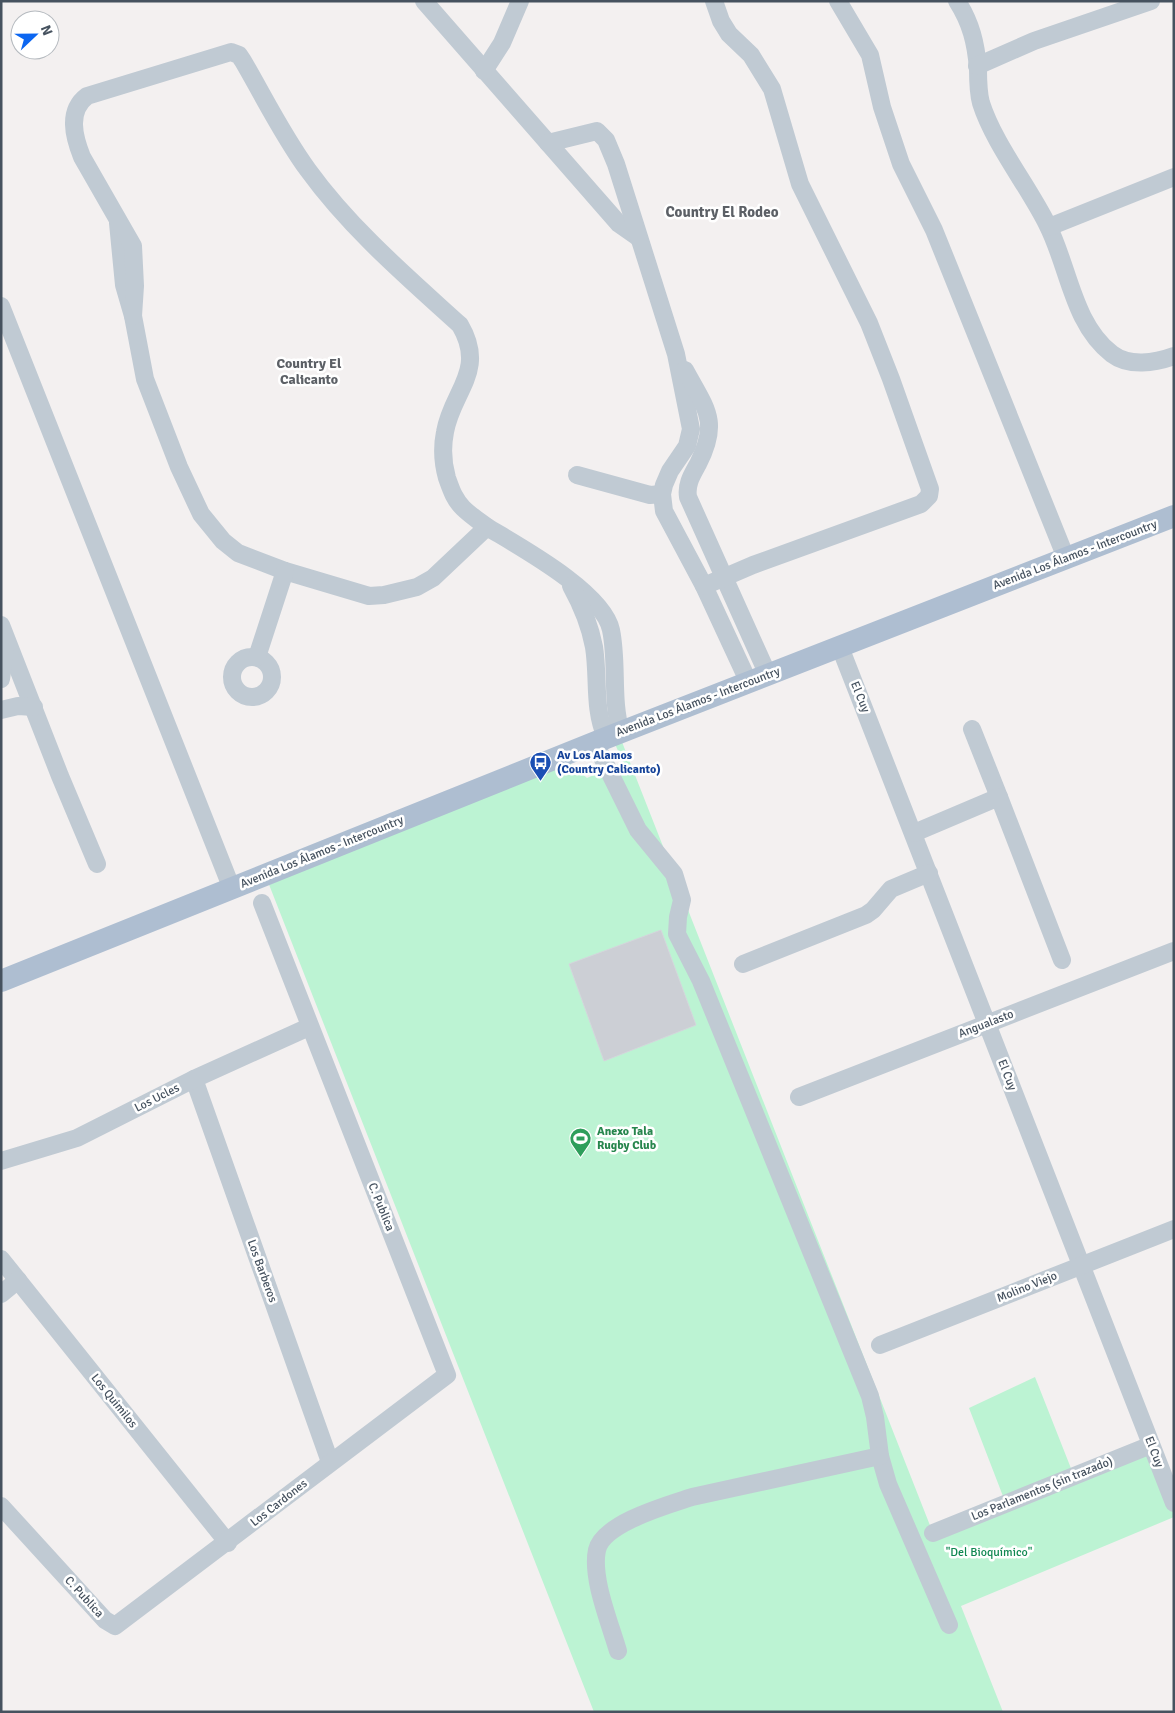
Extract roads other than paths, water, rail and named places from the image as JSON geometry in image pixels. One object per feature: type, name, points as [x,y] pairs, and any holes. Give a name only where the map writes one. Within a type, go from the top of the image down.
[{"type":"main road","name":"Avenida Los Álamos - Intercountry","points":[[1,981],[607,738],[1174,516]]},
{"type":"street","points":[[424,1],[619,224],[639,238]]},
{"type":"street","points":[[484,71],[502,43],[520,1]]},
{"type":"street","points":[[704,586],[921,504],[929,496],[930,489],[869,323],[800,184],[772,89],[751,54],[729,34],[721,21],[714,1]]},
{"type":"street","points":[[838,1],[870,55],[882,106],[901,164],[934,230],[1066,558]]},
{"type":"street","points":[[957,1],[970,25],[977,66],[979,95],[985,112],[1048,227],[1085,322],[1096,338],[1112,354],[1131,362],[1150,362],[1174,356]]},
{"type":"street","points":[[977,66],[1034,40],[1144,3]]},
{"type":"street","points":[[487,526],[433,578],[417,587],[384,595],[369,596],[284,571],[238,553],[223,541],[202,514],[179,468],[145,379],[133,316],[124,285],[118,221],[93,179],[77,144],[73,119],[79,102],[87,96],[224,53],[232,52],[239,55],[307,169],[330,198],[387,259],[460,325],[467,337],[470,365],[445,431],[443,451],[446,474],[452,494],[463,508],[566,579],[594,601],[609,622],[613,646],[615,708],[607,738],[638,830],[666,863],[679,887],[682,900],[677,934],[701,981],[870,1396],[880,1456],[888,1484],[949,1625]]},
{"type":"street","points":[[548,142],[592,131],[601,134],[616,164],[676,354],[690,437],[670,471],[662,494],[664,511],[704,586],[759,679]]},
{"type":"street","points":[[1048,227],[1174,177]]},
{"type":"street","points":[[1,306],[232,889]]},
{"type":"street","points":[[676,354],[709,417],[707,446],[688,483],[688,497],[725,577],[759,679]]},
{"type":"street","points":[[578,475],[650,495],[662,494]]},
{"type":"street","points":[[257,657],[284,571]]},
{"type":"street","points":[[1,680],[4,632]]},
{"type":"street","points":[[4,632],[60,776],[97,864]]},
{"type":"street","name":"El Cuy","points":[[840,647],[1174,1503]]},
{"type":"street","points":[[1,710],[18,706],[34,707]]},
{"type":"street","points":[[972,729],[1062,960]]},
{"type":"street","points":[[914,833],[999,797]]},
{"type":"street","points":[[743,964],[866,915],[874,910],[891,889],[929,873]]},
{"type":"street","name":"C. Publica","points":[[262,903],[447,1375],[330,1462]]},
{"type":"street","name":"Angualasto","points":[[799,1097],[1174,951]]},
{"type":"street","name":"Los Ucles","points":[[1,1162],[77,1138],[194,1079],[309,1027]]},
{"type":"street","name":"Los Barberos","points":[[194,1079],[330,1462]]},
{"type":"street","name":"Molino Viejo","points":[[880,1345],[1174,1229]]},
{"type":"street","name":"Los Quimilos","points":[[1,1259],[228,1543]]},
{"type":"street","points":[[1,1294],[18,1280]]},
{"type":"street","name":"Los Parlamentos (sin trazado)","points":[[933,1534],[1151,1445]]},
{"type":"street","points":[[618,1651],[596,1574],[597,1548],[616,1526],[692,1497],[880,1456]]},
{"type":"street","name":"Los Cardones","points":[[228,1543],[330,1462]]},
{"type":"street","name":"C. Publica","points":[[1,1506],[106,1620],[115,1626],[228,1543]]},
{"type":"place","name":"Av Los Alamos (Country Calicanto)","points":[[541,781]]},
{"type":"place","name":"Anexo Tala Rugby Club","points":[[581,1157]]},
{"type":"district","name":"Country El Rodeo","points":[[722,212]]},
{"type":"district","name":"Country El Calicanto","points":[[309,372]]},
{"type":"park label","name":"\"Del Bioquímico\"","points":[[989,1552]]}]
